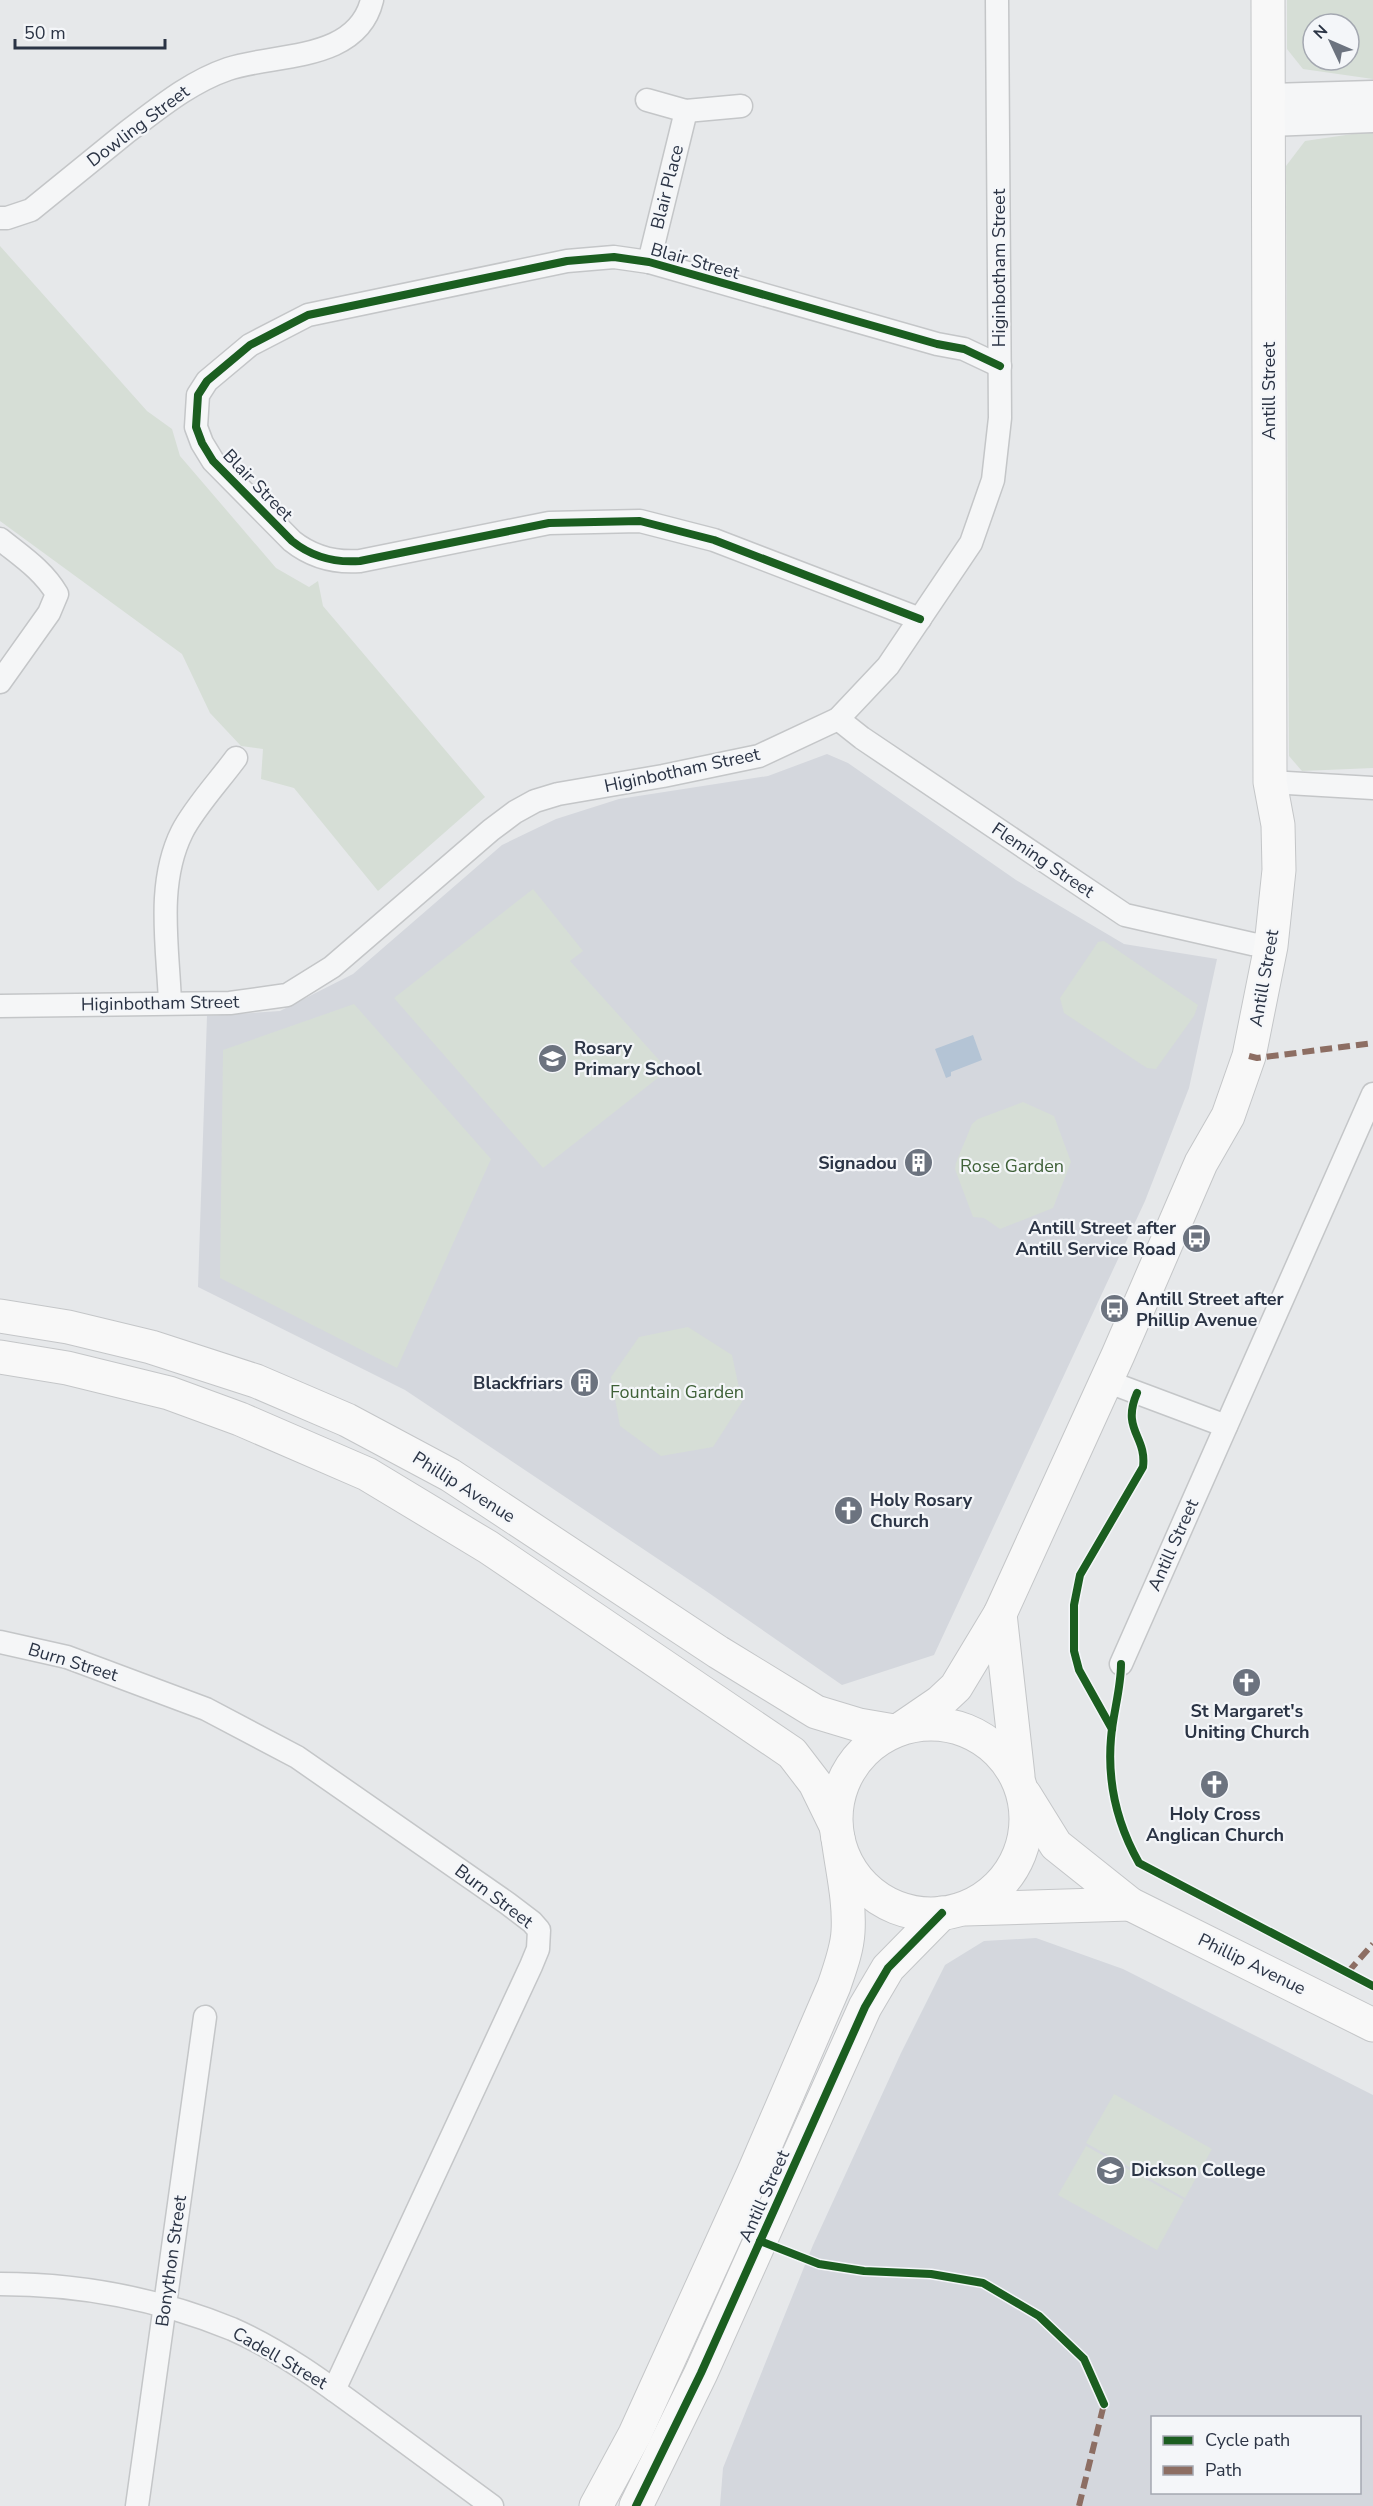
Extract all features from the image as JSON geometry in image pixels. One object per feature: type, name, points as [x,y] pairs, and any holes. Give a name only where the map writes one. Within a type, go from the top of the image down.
[{"type":"main road","name":"Antill Street","points":[[898,1730],[940,1702],[956,1687],[1000,1614],[1202,1163],[1228,1116],[1249,1056],[1261,945],[1279,870],[1278,825],[1270,782],[1268,0]]},
{"type":"main road","name":"Phillip Avenue","points":[[0,1316],[68,1327],[160,1350],[256,1381],[347,1420],[450,1475],[703,1642],[816,1712],[859,1725],[898,1730]]},
{"type":"main road","points":[[0,1357],[66,1368],[169,1394],[240,1419],[367,1474],[488,1546],[666,1670],[792,1753],[815,1783],[837,1832],[847,1864],[857,1880],[872,1894],[906,1911],[926,1914],[954,1911],[982,1899],[998,1887],[1011,1872],[1020,1855],[1027,1816],[1020,1784],[1000,1614]]},
{"type":"main road","points":[[837,1832],[840,1790],[847,1774],[870,1746],[898,1730],[921,1724],[960,1727],[994,1746],[1008,1761],[1020,1784]]},
{"type":"main road","name":"Phillip Avenue","points":[[1020,1784],[1056,1845],[1130,1904],[1373,2025]]},
{"type":"main road","name":"Antill Street","points":[[596,2506],[640,2423],[753,2174],[837,1977],[848,1931],[837,1832]]},
{"type":"main road","name":"Phillip Avenue","points":[[954,1911],[1130,1904]]},
{"type":"main road","name":"Antill Street","points":[[636,2506],[701,2373],[865,2007],[888,1968],[954,1911]]},
{"type":"street","name":"Dowling Street","points":[[0,218],[31,210],[173,97],[200,82],[228,69],[333,45],[350,35],[370,10],[372,0]]},
{"type":"street","name":"Higinbotham Street","points":[[0,1006],[230,1003],[287,994],[332,967],[491,830],[515,812],[535,801],[558,794],[663,776],[759,756],[838,719],[888,666],[971,543],[993,480],[1000,418],[997,0]]},
{"type":"street","points":[[1268,110],[1373,95]]},
{"type":"street","points":[[647,100],[686,111],[741,106]]},
{"type":"street","points":[[1268,110],[1373,118]]},
{"type":"street","name":"Blair Place","points":[[649,262],[686,111]]},
{"type":"street","name":"Blair Street","points":[[920,619],[714,540],[640,521],[549,523],[360,561],[339,562],[304,551],[291,541],[213,461],[196,427],[198,395],[207,381],[250,345],[308,315],[567,261],[614,257],[649,262],[937,344],[964,349],[1000,366]]},
{"type":"street","points":[[0,539],[35,566],[49,580],[57,594],[49,613],[0,682]]},
{"type":"street","name":"Fleming Street","points":[[838,719],[862,738],[1125,915],[1261,945]]},
{"type":"street","points":[[170,1003],[165,894],[170,861],[182,830],[236,758]]},
{"type":"street","points":[[1270,782],[1373,788]]},
{"type":"street","name":"Antill Street","points":[[1121,1664],[1373,1094]]},
{"type":"street","points":[[1106,1381],[1226,1426]]},
{"type":"street","name":"Burn Street","points":[[0,1642],[67,1657],[137,1682],[206,1709],[251,1732],[297,1757],[480,1884],[532,1922],[539,1930],[538,1948],[531,1966],[334,2390]]},
{"type":"street","name":"Bonython Street","points":[[137,2506],[204,2017]]},
{"type":"street","name":"Cadell Street","points":[[0,2284],[79,2287],[165,2305],[233,2330],[264,2346],[334,2390],[492,2506]]},
{"type":"shaded area","points":[[827,754],[848,763],[1016,880],[1124,944],[1217,959],[1189,1088],[1145,1201],[934,1655],[842,1685],[706,1591],[405,1390],[198,1287],[207,1016],[280,1011],[353,974],[502,845],[556,819],[619,799],[768,776]]},
{"type":"shaded area","name":"Dickson College","points":[[1036,1938],[1123,1969],[1373,2095],[1373,2506],[720,2506],[723,2468],[813,2245],[901,2053],[945,1965],[984,1941]]},
{"type":"green space","points":[[1287,0],[1373,0],[1373,79],[1324,72],[1361,72],[1361,12],[1301,12],[1301,66],[1287,49]]},
{"type":"green space","points":[[1373,131],[1373,768],[1302,771],[1289,756],[1286,166],[1305,141]]},
{"type":"green space","points":[[0,246],[147,411],[172,429],[180,456],[276,568],[309,587],[318,581],[323,606],[485,797],[378,891],[294,788],[261,779],[263,749],[241,746],[210,713],[182,654],[0,521]]},
{"type":"green space","points":[[533,889],[583,951],[570,961],[668,1070],[543,1168],[394,998]]},
{"type":"green space","points":[[1104,941],[1198,1005],[1194,1016],[1156,1069],[1147,1068],[1064,1013],[1060,998],[1098,942]]},
{"type":"green space","points":[[354,1004],[491,1159],[397,1368],[220,1278],[223,1050]]},
{"type":"green space","name":"Rose Garden","points":[[1023,1102],[1054,1116],[1071,1162],[1053,1208],[1000,1229],[984,1218],[973,1217],[955,1169],[956,1163],[972,1124],[978,1119]]},
{"type":"green space","name":"Fountain Garden","points":[[688,1327],[732,1355],[742,1402],[713,1447],[661,1456],[620,1426],[611,1377],[639,1337]]},
{"type":"green space","points":[[1114,2094],[1212,2149],[1185,2198],[1086,2143]]},
{"type":"green space","points":[[1086,2146],[1184,2200],[1157,2250],[1058,2195]]},
{"type":"water","points":[[973,1035],[982,1060],[951,1072],[951,1076],[946,1078],[935,1049]]},
{"type":"marked path","points":[[1249,1056],[1257,1058],[1373,1043]]},
{"type":"marked path","points":[[1348,1972],[1373,1944]]},
{"type":"marked path","points":[[1079,2506],[1104,2404]]},
{"type":"cycle path","points":[[920,619],[714,540],[640,521],[549,523],[360,561],[324,558],[292,541],[213,461],[196,427],[198,395],[207,381],[250,345],[308,315],[567,261],[614,257],[649,262],[937,344],[964,349],[1000,366]]},
{"type":"cycle path","points":[[1112,1729],[1079,1670],[1074,1651],[1074,1605],[1080,1575],[1143,1467],[1142,1448],[1132,1416],[1137,1393]]},
{"type":"cycle path","points":[[1121,1664],[1111,1738],[1112,1787],[1119,1818],[1139,1863],[1373,1986]]},
{"type":"cycle path","points":[[636,2506],[701,2373],[865,2007],[888,1968],[942,1913]]},
{"type":"cycle path","points":[[760,2241],[819,2264],[864,2271],[931,2274],[983,2283],[1039,2316],[1084,2359],[1104,2404]]},
{"type":"place","name":"Rosary Primary School","points":[[553,1058]]},
{"type":"place","name":"Signadou","points":[[918,1163]]},
{"type":"place","name":"Antill Street after Antill Service Road","points":[[1197,1238]]},
{"type":"place","name":"Antill Street after Phillip Avenue","points":[[1115,1309]]},
{"type":"place","name":"Blackfriars","points":[[584,1383]]},
{"type":"place","name":"Holy Rosary Church","points":[[849,1510]]},
{"type":"place","name":"St Margaret's Uniting Church","points":[[1247,1682]]},
{"type":"place","name":"Holy Cross Anglican Church","points":[[1215,1785]]},
{"type":"place","name":"Dickson College","points":[[1110,2170]]}]
